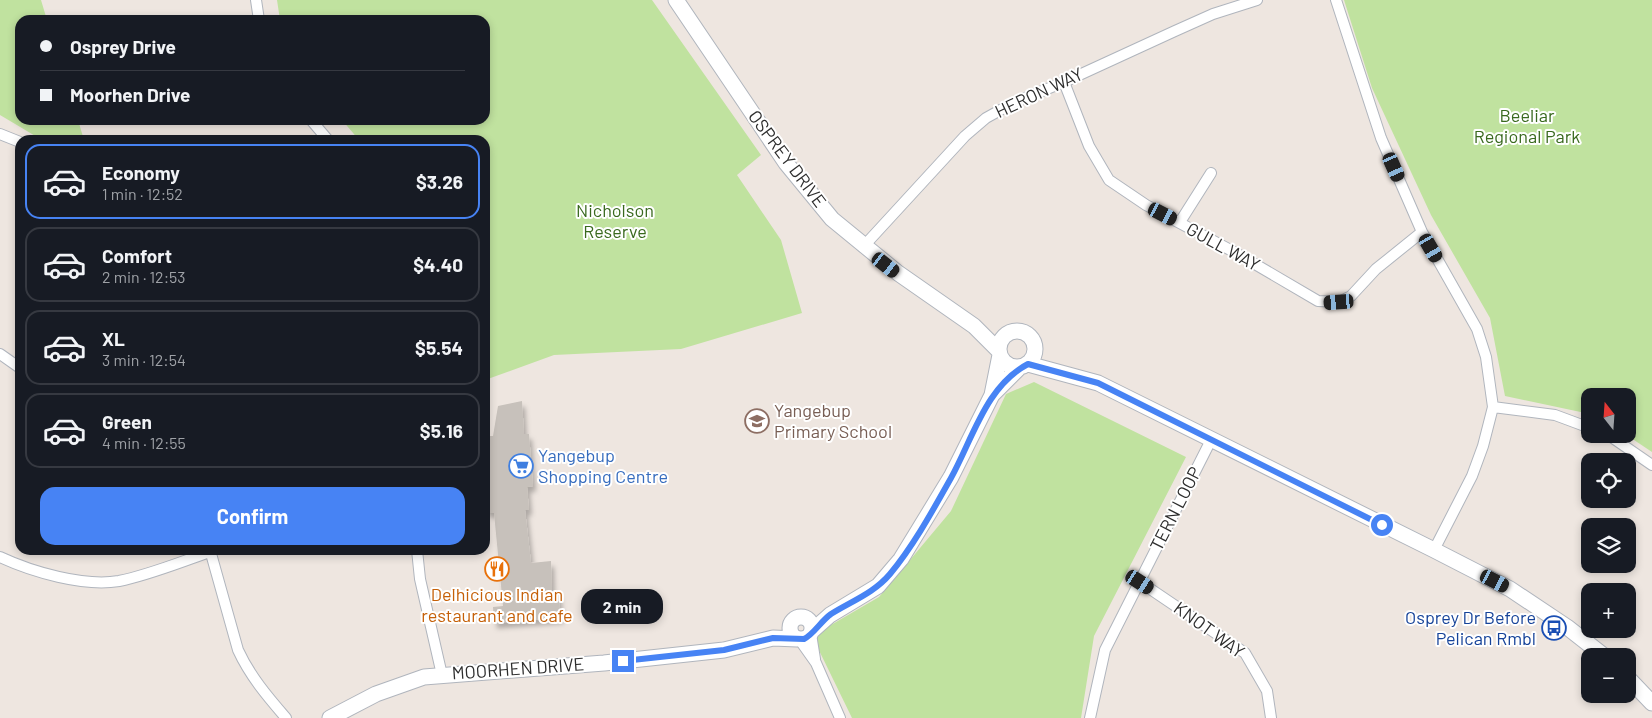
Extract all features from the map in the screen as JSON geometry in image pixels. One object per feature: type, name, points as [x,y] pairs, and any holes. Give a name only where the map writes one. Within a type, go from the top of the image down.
[{"type":"street","points":[[256,0],[258,15]]},
{"type":"street","name":"OSPREY DRIVE","points":[[676,0],[786,163],[832,219],[864,247],[974,326],[1000,353]]},
{"type":"street","name":"HERON WAY","points":[[864,247],[965,136],[986,118],[1014,103],[1182,28],[1257,0]]},
{"type":"street","points":[[1336,0],[1381,138],[1422,232],[1477,329],[1486,357],[1494,407],[1472,476],[1434,550]]},
{"type":"street","name":"GULL WAY","points":[[1064,82],[1089,146],[1109,180],[1123,192],[1180,222],[1306,296],[1325,303],[1339,302],[1351,296],[1376,269],[1422,232]]},
{"type":"street","points":[[314,125],[324,135]]},
{"type":"street","points":[[0,134],[15,140]]},
{"type":"street","points":[[1180,222],[1211,173]]},
{"type":"street","name":"OSPREY DRIVE","points":[[974,326],[1010,333]]},
{"type":"street","points":[[840,718],[816,663],[806,632],[830,615],[866,595],[890,574],[920,531],[951,478],[992,395],[1002,340],[1010,333],[1025,333],[1064,372]]},
{"type":"street","points":[[992,395],[1034,355],[1035,344]]},
{"type":"street","points":[[1000,353],[1008,364],[1064,372],[1098,383],[1434,550],[1532,603],[1568,626],[1594,648]]},
{"type":"street","points":[[0,354],[15,364]]},
{"type":"street","points":[[1494,407],[1555,415],[1581,425]]},
{"type":"street","name":"TERN LOOP","points":[[1090,718],[1105,650],[1211,440]]},
{"type":"street","points":[[1620,443],[1652,465]]},
{"type":"street","points":[[0,557],[81,582],[100,583],[120,581],[198,555]]},
{"type":"street","points":[[211,555],[238,650],[244,664],[252,678],[286,718]]},
{"type":"street","points":[[418,555],[420,579],[442,675]]},
{"type":"street","name":"KNOT WAY","points":[[1140,582],[1245,653],[1267,691],[1271,718]]},
{"type":"street","name":"MOORHEN DRIVE","points":[[773,638],[790,625],[791,633],[806,632]]},
{"type":"street","name":"MOORHEN DRIVE","points":[[330,718],[376,694],[424,677],[604,663],[689,654],[746,646],[773,638],[806,632]]},
{"type":"street","points":[[1636,686],[1652,703]]},
{"type":"green space","points":[[0,0],[41,0],[46,15],[15,15],[15,124],[0,115]]},
{"type":"green space","name":"Nicholson Reserve","points":[[277,0],[652,0],[761,155],[737,175],[781,240],[802,313],[681,349],[554,355],[490,378],[490,135],[355,135],[346,125],[490,125],[490,15],[279,15]]},
{"type":"green space","name":"Beeliar Regional Park","points":[[1344,0],[1652,0],[1652,452],[1636,441],[1636,388],[1581,388],[1581,412],[1505,396],[1490,318],[1431,215],[1372,88]]},
{"type":"green space","points":[[17,125],[80,125],[82,135],[34,135]]},
{"type":"green space","points":[[1034,382],[1186,457],[1094,636],[1081,718],[852,718],[812,636],[879,597],[951,511],[1006,394]]},
{"type":"building","points":[[522,401],[524,434],[529,434],[533,486],[527,487],[529,510],[525,510],[531,563],[551,561],[552,591],[558,591],[561,618],[494,623],[493,607],[503,606],[494,513],[490,513],[490,436],[493,436],[498,406]]},
{"type":"place","name":"Yangebup Primary School","points":[[757,421]]},
{"type":"place","name":"Yangebup Shopping Centre","points":[[521,466]]},
{"type":"place","name":"Delhicious Indian restaurant and cafe","points":[[497,569]]},
{"type":"place","name":"Osprey Dr Before Pelican Rmbl","points":[[1554,628]]},
{"type":"route","points":[[623,661],[724,650],[773,638],[804,639],[830,615],[866,595],[890,574],[920,531],[951,478],[992,395],[1020,367],[1028,364],[1064,372],[1098,383],[1382,525]]}]
